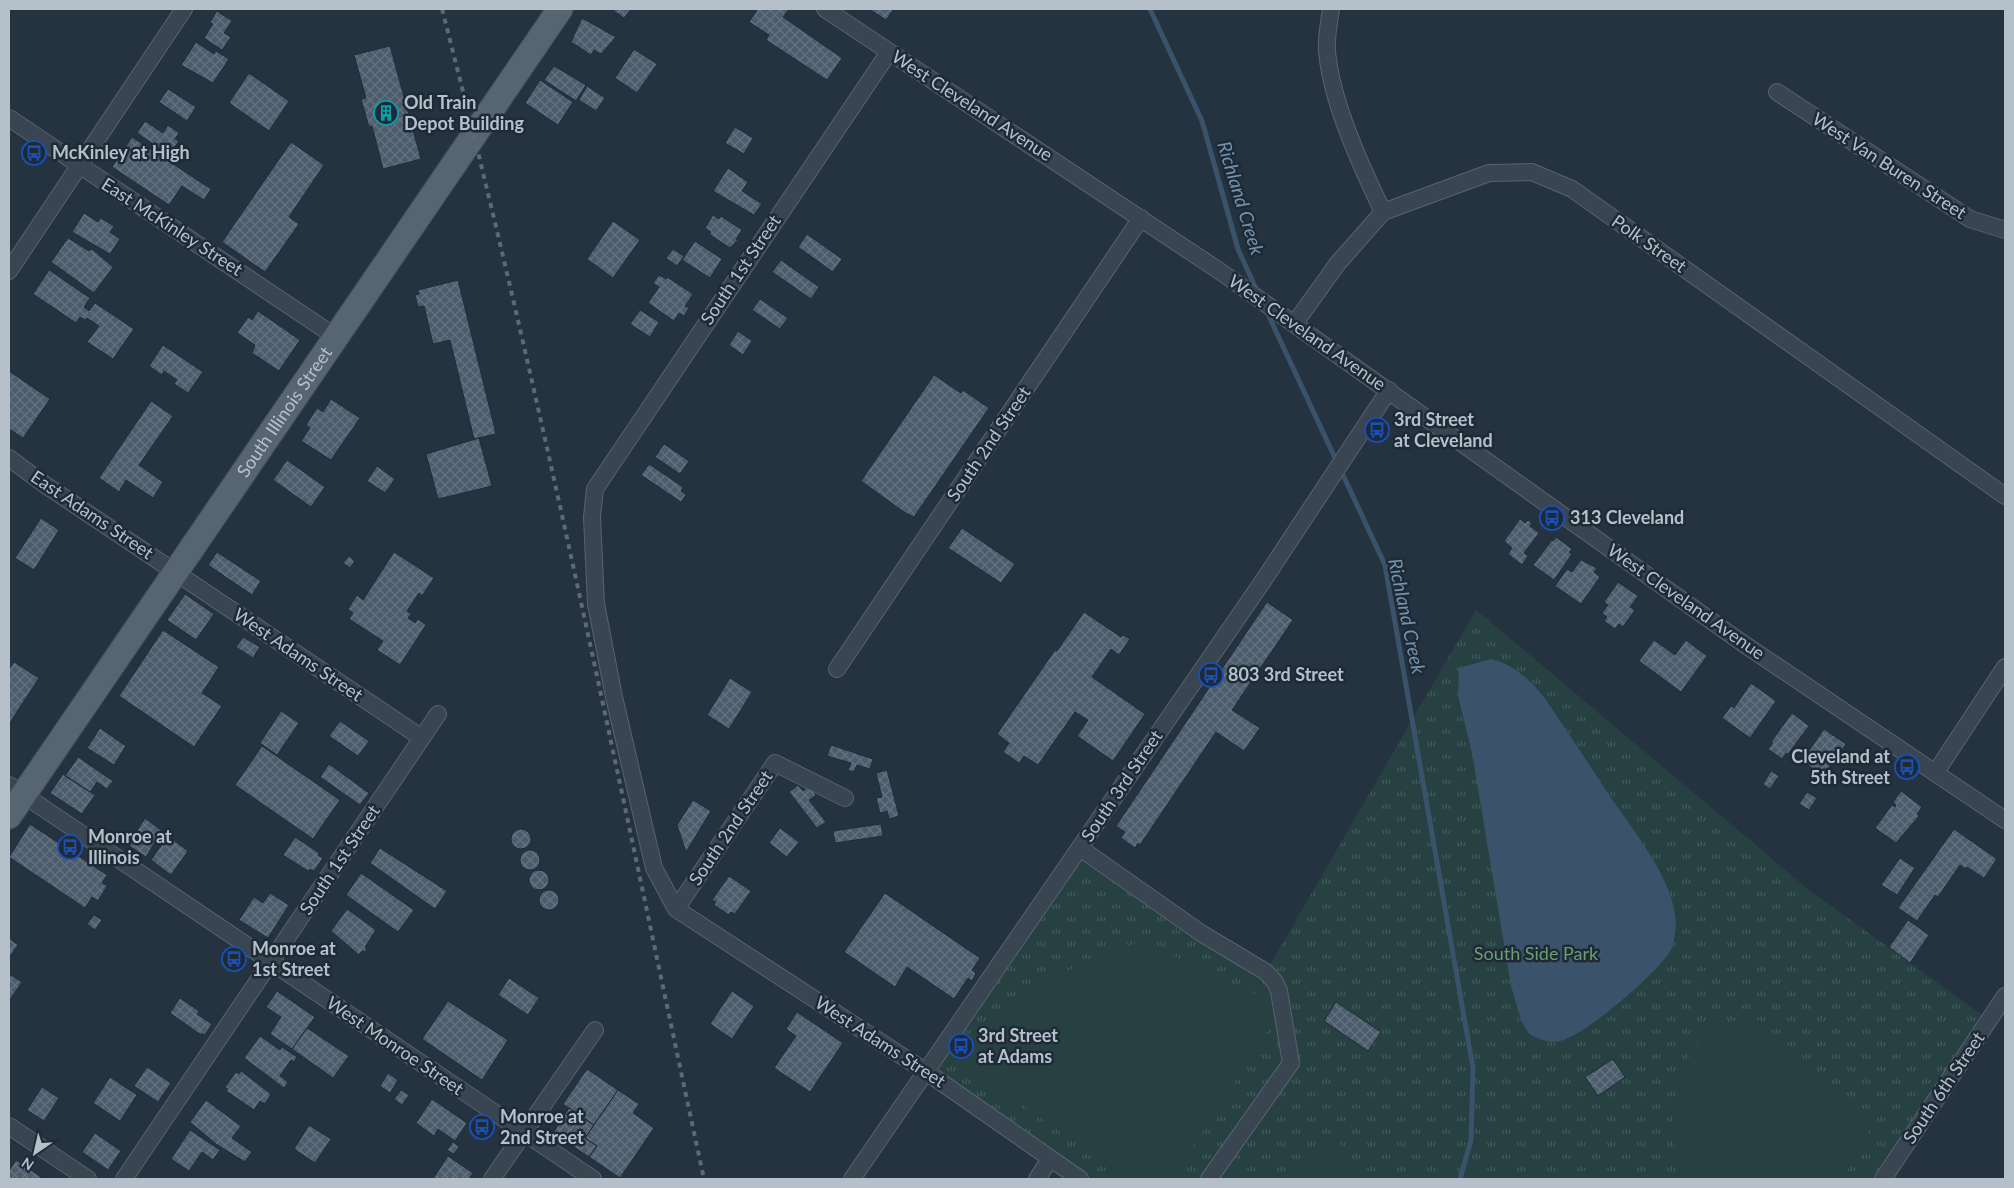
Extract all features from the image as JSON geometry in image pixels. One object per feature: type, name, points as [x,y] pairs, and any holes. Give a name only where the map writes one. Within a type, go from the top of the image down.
[{"type":"main road","name":"South Illinois Street","points":[[9,816],[16,790],[175,572],[560,9]]},
{"type":"street","points":[[9,271],[184,9]]},
{"type":"street","name":"West Cleveland Avenue","points":[[824,9],[1141,218],[1292,321],[1741,642],[2005,820]]},
{"type":"street","points":[[1330,9],[1327,51],[1339,107],[1365,176],[1383,212]]},
{"type":"street","name":"South 1st Street","points":[[676,909],[654,868],[614,697],[596,604],[592,517],[595,490],[889,52]]},
{"type":"street","name":"West Van Buren Street","points":[[1777,92],[1970,219],[2005,230]]},
{"type":"street","name":"East McKinley Street","points":[[9,118],[336,337]]},
{"type":"street","name":"Polk Street","points":[[1292,321],[1338,263],[1383,212],[1489,173],[1532,172],[1572,189],[2005,496]]},
{"type":"street","name":"South 2nd Street","points":[[837,669],[1141,218]]},
{"type":"street","name":"South 3rd Street","points":[[852,1179],[1080,848],[1390,390]]},
{"type":"street","name":"East Adams Street","points":[[9,458],[175,572]]},
{"type":"street","name":"West Adams Street","points":[[175,572],[422,738]]},
{"type":"street","points":[[1936,772],[2005,667]]},
{"type":"street","name":"South 1st Street","points":[[124,1179],[438,714]]},
{"type":"street","name":"South 2nd Street","points":[[676,909],[775,763],[845,798]]},
{"type":"street","name":"West Monroe Street","points":[[16,790],[593,1179]]},
{"type":"street","points":[[1080,848],[1201,933],[1266,972],[1275,982],[1279,992],[1291,1055],[1287,1070],[1208,1179]]},
{"type":"street","name":"West Adams Street","points":[[676,909],[926,1071],[1080,1179]]},
{"type":"street","name":"South 6th Street","points":[[1883,1179],[2005,996]]},
{"type":"street","points":[[492,1179],[595,1030]]},
{"type":"street","points":[[9,1126],[88,1179]]},
{"type":"street","points":[[1037,1179],[1050,1159]]},
{"type":"green space","name":"South Side Park","points":[[1476,610],[1809,890],[1989,1020],[1881,1179],[1083,1179],[931,1075],[1080,848],[1266,972]]},
{"type":"green space","points":[[1141,941],[1283,1007],[1172,1179],[1129,1179],[960,1062],[1026,987]]},
{"type":"green space","points":[[1756,1018],[1865,1112],[1870,1141],[1840,1179],[1680,1179],[1672,1132],[1682,1068],[1698,1043],[1720,1024]]},
{"type":"green space","points":[[1335,1135],[1361,1179],[1285,1179]]},
{"type":"water","points":[[1491,659],[1507,665],[1521,674],[1544,697],[1641,840],[1661,874],[1669,891],[1674,909],[1676,925],[1672,948],[1654,971],[1603,1016],[1571,1037],[1560,1041],[1545,1041],[1531,1035],[1521,1020],[1516,1005],[1511,986],[1472,753],[1458,696],[1459,668]]},
{"type":"building","points":[[615,9],[631,9],[624,18],[614,11]]},
{"type":"building","points":[[758,9],[789,9],[783,17],[842,58],[827,80],[766,40],[769,35],[749,22]]},
{"type":"building","points":[[869,9],[892,9],[893,10],[886,20]]},
{"type":"building","points":[[217,11],[232,21],[224,33],[231,37],[222,50],[204,38],[213,24],[210,22]]},
{"type":"building","points":[[582,18],[616,37],[601,54],[594,50],[591,55],[571,42]]},
{"type":"building","points":[[196,42],[214,54],[216,51],[229,59],[213,83],[181,65]]},
{"type":"building","name":"Old Train Depot Building","points":[[390,46],[421,159],[383,169],[372,126],[369,127],[361,99],[366,98],[354,55]]},
{"type":"building","points":[[634,49],[657,64],[637,93],[615,78]]},
{"type":"building","points":[[554,66],[586,85],[576,101],[544,80]]},
{"type":"building","points":[[249,73],[289,101],[269,131],[229,103]]},
{"type":"building","points":[[540,80],[573,102],[558,125],[525,103]]},
{"type":"building","points":[[587,86],[605,98],[596,111],[579,100]]},
{"type":"building","points":[[168,89],[196,107],[187,121],[159,102]]},
{"type":"building","points":[[145,121],[163,133],[168,125],[179,133],[175,139],[179,141],[173,149],[169,146],[165,152],[137,133]]},
{"type":"building","points":[[735,127],[753,138],[744,154],[725,143]]},
{"type":"building","points":[[132,137],[211,189],[204,200],[182,186],[169,205],[112,167]]},
{"type":"building","points":[[291,142],[324,165],[289,217],[299,224],[265,272],[222,242]]},
{"type":"building","points":[[728,168],[748,182],[742,191],[762,204],[754,215],[713,191]]},
{"type":"building","points":[[84,213],[98,222],[101,218],[114,226],[110,232],[120,239],[110,254],[72,232]]},
{"type":"building","points":[[713,215],[719,219],[721,216],[742,230],[736,239],[738,240],[730,248],[709,234],[711,232],[705,228]]},
{"type":"building","points":[[613,221],[640,240],[613,278],[587,259]]},
{"type":"building","points":[[807,234],[842,259],[833,272],[798,247]]},
{"type":"building","points":[[68,238],[89,251],[92,249],[113,267],[94,293],[51,262]]},
{"type":"building","points":[[695,241],[722,259],[710,278],[682,260]]},
{"type":"building","points":[[673,249],[684,256],[677,266],[666,258]]},
{"type":"building","points":[[781,260],[819,287],[811,299],[772,272]]},
{"type":"building","points":[[49,270],[90,298],[84,307],[89,311],[95,303],[134,329],[113,359],[87,342],[99,326],[87,318],[85,320],[80,317],[76,323],[33,294]]},
{"type":"building","points":[[659,275],[666,279],[667,277],[693,294],[685,306],[689,308],[684,316],[679,313],[674,321],[648,303],[659,287],[653,283]]},
{"type":"building","points":[[458,280],[496,434],[474,439],[450,340],[433,344],[424,306],[418,307],[415,295],[419,294],[418,290]]},
{"type":"building","points":[[760,299],[788,318],[780,329],[752,310]]},
{"type":"building","points":[[640,310],[659,322],[650,337],[630,324]]},
{"type":"building","points":[[258,311],[300,340],[279,371],[252,353],[255,345],[237,333],[248,317],[252,320]]},
{"type":"building","points":[[738,331],[752,341],[743,355],[729,345]]},
{"type":"building","points":[[163,345],[203,372],[188,393],[174,384],[177,380],[164,371],[162,375],[149,366]]},
{"type":"building","points":[[9,371],[50,399],[23,438],[9,429]]},
{"type":"building","points":[[934,375],[961,393],[963,390],[989,408],[914,517],[861,481]]},
{"type":"building","points":[[331,399],[360,418],[331,460],[301,441],[310,428],[306,425],[317,408],[323,412]]},
{"type":"building","points":[[151,401],[173,416],[139,465],[163,482],[153,498],[126,480],[119,492],[99,478]]},
{"type":"building","points":[[479,438],[492,486],[438,499],[426,454]]},
{"type":"building","points":[[664,444],[689,461],[680,474],[655,457]]},
{"type":"building","points":[[287,460],[325,487],[311,507],[273,480]]},
{"type":"building","points":[[649,464],[683,487],[681,491],[686,495],[681,502],[641,475]]},
{"type":"building","points":[[377,466],[395,479],[385,493],[367,481]]},
{"type":"building","points":[[41,518],[59,530],[34,570],[15,558]]},
{"type":"building","points":[[1520,519],[1525,523],[1528,520],[1532,523],[1530,526],[1539,533],[1524,553],[1528,556],[1522,565],[1508,554],[1512,548],[1504,541]]},
{"type":"building","points":[[962,528],[1015,564],[1001,583],[948,548]]},
{"type":"building","points":[[1556,537],[1572,549],[1569,552],[1572,554],[1554,580],[1533,565]]},
{"type":"building","points":[[217,552],[261,581],[252,595],[208,565]]},
{"type":"building","points":[[394,552],[434,578],[422,596],[419,593],[407,611],[411,614],[408,618],[415,623],[418,619],[426,625],[400,665],[377,650],[383,641],[349,619],[353,613],[348,609],[357,595],[363,600]]},
{"type":"building","points":[[349,556],[355,561],[350,568],[343,563]]},
{"type":"building","points":[[1581,560],[1597,568],[1594,572],[1600,577],[1581,604],[1555,586],[1567,569],[1572,572]]},
{"type":"building","points":[[1618,582],[1638,596],[1630,607],[1635,610],[1623,627],[1619,624],[1615,629],[1604,621],[1607,617],[1602,613],[1608,605],[1604,602]]},
{"type":"building","points":[[185,594],[214,614],[196,640],[167,620]]},
{"type":"building","points":[[1267,602],[1293,620],[1232,710],[1260,728],[1244,751],[1216,732],[1140,845],[1138,843],[1135,848],[1121,838],[1125,832],[1116,826]]},
{"type":"building","points":[[1084,612],[1121,637],[1123,635],[1130,639],[1119,655],[1111,649],[1092,677],[1145,714],[1113,761],[1077,736],[1088,720],[1075,712],[1038,765],[1024,756],[1019,763],[1003,752],[1009,743],[997,734],[1055,650],[1057,651]]},
{"type":"building","points":[[163,630],[219,667],[202,693],[222,706],[194,747],[119,696]]},
{"type":"building","points":[[243,637],[260,647],[253,658],[236,647]]},
{"type":"building","points":[[1654,640],[1675,655],[1686,640],[1707,656],[1681,692],[1639,661]]},
{"type":"building","points":[[14,662],[39,678],[9,724],[9,669]]},
{"type":"building","points":[[730,678],[752,692],[729,729],[707,715]]},
{"type":"building","points":[[1751,683],[1776,701],[1750,738],[1722,718],[1731,706],[1734,708]]},
{"type":"building","points":[[281,711],[299,723],[277,755],[260,743]]},
{"type":"building","points":[[1792,713],[1809,726],[1782,759],[1768,749]]},
{"type":"building","points":[[340,721],[369,741],[358,756],[329,736]]},
{"type":"building","points":[[100,728],[126,746],[114,765],[87,748]]},
{"type":"building","points":[[1824,729],[1846,744],[1823,776],[1802,761]]},
{"type":"building","points":[[831,745],[873,759],[870,769],[857,765],[854,772],[848,770],[851,763],[827,756]]},
{"type":"building","points":[[262,746],[340,800],[313,839],[235,785]]},
{"type":"building","points":[[78,757],[113,781],[107,789],[97,782],[90,792],[65,776]]},
{"type":"building","points":[[329,764],[369,793],[360,805],[320,777]]},
{"type":"building","points":[[887,770],[899,816],[889,819],[887,811],[880,813],[876,798],[882,797],[876,773]]},
{"type":"building","points":[[1771,771],[1779,776],[1770,789],[1763,784]]},
{"type":"building","points":[[63,774],[95,795],[82,814],[50,793]]},
{"type":"building","points":[[798,785],[803,791],[809,786],[816,795],[809,800],[826,822],[817,828],[789,792]]},
{"type":"building","points":[[1901,791],[1922,807],[1917,814],[1919,816],[1896,843],[1875,828],[1892,805],[1895,807],[1896,805],[1893,802]]},
{"type":"building","points":[[1807,792],[1817,798],[1809,810],[1799,804]]},
{"type":"building","points":[[693,800],[711,811],[686,852],[677,825]]},
{"type":"building","points":[[145,818],[166,834],[162,840],[158,837],[146,857],[128,845]]},
{"type":"building","points":[[30,824],[107,875],[102,883],[107,886],[98,901],[92,897],[85,908],[9,857]]},
{"type":"building","points":[[881,824],[883,836],[835,843],[833,831]]},
{"type":"building","points":[[780,828],[799,842],[787,857],[769,843]]},
{"type":"building","points":[[521,829],[528,832],[531,839],[528,846],[521,849],[514,846],[511,839],[514,832]]},
{"type":"building","points":[[1954,829],[1997,859],[1984,878],[1967,867],[1966,869],[1960,865],[1938,897],[1935,895],[1917,921],[1898,908]]},
{"type":"building","points":[[168,836],[188,851],[171,875],[151,860]]},
{"type":"building","points":[[295,837],[319,853],[318,855],[323,858],[314,871],[310,869],[308,871],[283,855]]},
{"type":"building","points":[[380,848],[447,891],[435,909],[370,863]]},
{"type":"building","points":[[530,850],[537,853],[540,860],[537,867],[530,870],[523,867],[520,860],[523,853]]},
{"type":"building","points":[[1900,858],[1915,868],[1897,895],[1881,885]]},
{"type":"building","points":[[539,870],[546,873],[549,880],[546,887],[539,890],[532,887],[529,880],[532,873]]},
{"type":"building","points":[[361,873],[414,910],[398,932],[346,895]]},
{"type":"building","points":[[729,876],[751,891],[735,914],[731,912],[729,915],[714,905],[716,902],[712,900]]},
{"type":"building","points":[[549,890],[556,893],[559,900],[556,907],[549,910],[542,907],[539,900],[542,893]]},
{"type":"building","points":[[270,893],[289,905],[268,938],[239,920],[254,897],[263,903]]},
{"type":"building","points":[[885,893],[980,958],[972,970],[976,973],[972,981],[968,978],[954,999],[907,967],[895,987],[844,952]]},
{"type":"building","points":[[347,909],[376,930],[365,947],[367,949],[365,952],[362,951],[359,955],[331,931]]},
{"type":"building","points":[[94,915],[102,920],[95,930],[87,924]]},
{"type":"building","points":[[1908,920],[1929,935],[1910,963],[1889,947]]},
{"type":"building","points":[[9,938],[18,945],[9,958]]},
{"type":"building","points":[[9,974],[22,982],[9,1001]]},
{"type":"building","points":[[509,978],[539,998],[528,1015],[498,995]]},
{"type":"building","points":[[277,991],[315,1017],[292,1049],[270,1034],[281,1017],[266,1007]]},
{"type":"building","points":[[732,991],[754,1006],[732,1039],[710,1024]]},
{"type":"building","points":[[180,998],[199,1011],[197,1014],[212,1024],[205,1035],[202,1033],[201,1035],[170,1013]]},
{"type":"building","points":[[448,1001],[508,1040],[482,1080],[422,1039]]},
{"type":"building","points":[[1336,1002],[1381,1032],[1368,1051],[1324,1021]]},
{"type":"building","points":[[797,1012],[843,1043],[810,1092],[774,1068],[796,1036],[786,1029]]},
{"type":"building","points":[[307,1028],[349,1056],[333,1078],[292,1049]]},
{"type":"building","points":[[260,1036],[280,1050],[282,1047],[297,1057],[294,1062],[291,1060],[280,1076],[288,1082],[284,1088],[244,1058]]},
{"type":"building","points":[[1613,1059],[1625,1077],[1598,1096],[1585,1077]]},
{"type":"building","points":[[147,1067],[171,1083],[158,1102],[134,1086]]},
{"type":"building","points":[[587,1069],[618,1090],[594,1125],[563,1104]]},
{"type":"building","points":[[241,1071],[271,1094],[265,1104],[260,1101],[254,1110],[226,1091],[228,1089],[225,1087],[236,1072],[239,1074]]},
{"type":"building","points":[[388,1073],[398,1080],[390,1093],[380,1086]]},
{"type":"building","points":[[110,1077],[137,1095],[120,1121],[93,1103]]},
{"type":"building","points":[[42,1087],[59,1098],[44,1121],[27,1110]]},
{"type":"building","points":[[401,1090],[409,1095],[402,1105],[394,1099]]},
{"type":"building","points":[[618,1090],[639,1104],[633,1113],[654,1128],[620,1178],[589,1157],[597,1146],[585,1138]]},
{"type":"building","points":[[432,1099],[467,1123],[455,1141],[438,1129],[434,1136],[416,1123]]},
{"type":"building","points":[[206,1100],[241,1126],[232,1138],[252,1152],[245,1162],[216,1144],[190,1122]]},
{"type":"building","points":[[569,1108],[594,1125],[585,1138],[597,1146],[589,1157],[553,1133]]},
{"type":"building","points":[[309,1125],[331,1139],[315,1163],[294,1149]]},
{"type":"building","points":[[190,1130],[220,1150],[213,1160],[202,1152],[189,1171],[171,1159]]},
{"type":"building","points":[[95,1133],[121,1151],[108,1170],[82,1152]]},
{"type":"building","points":[[453,1142],[459,1147],[454,1154],[447,1150]]},
{"type":"building","points":[[448,1156],[473,1173],[469,1179],[433,1179]]},
{"type":"building","points":[[16,1160],[41,1177],[40,1179],[9,1179],[9,1171]]},
{"type":"waterway","name":"Richland Creek","points":[[1150,9],[1202,121],[1238,249],[1257,291]]},
{"type":"waterway","name":"Richland Creek","points":[[1266,310],[1385,565],[1473,1068],[1471,1140],[1460,1179]]},
{"type":"railway","points":[[442,9],[479,154],[547,446],[704,1179]]},
{"type":"place","name":"Old Train Depot Building","points":[[386,113]]},
{"type":"place","name":"McKinley at High","points":[[34,153]]},
{"type":"place","name":"3rd Street at Cleveland","points":[[1377,430]]},
{"type":"place","name":"313 Cleveland","points":[[1552,518]]},
{"type":"place","name":"803 3rd Street","points":[[1211,675]]},
{"type":"place","name":"Cleveland at 5th Street","points":[[1907,767]]},
{"type":"place","name":"Monroe at Illinois","points":[[70,847]]},
{"type":"place","name":"Monroe at 1st Street","points":[[234,959]]},
{"type":"place","name":"3rd Street at Adams","points":[[961,1046]]},
{"type":"place","name":"Monroe at 2nd Street","points":[[482,1127]]}]
